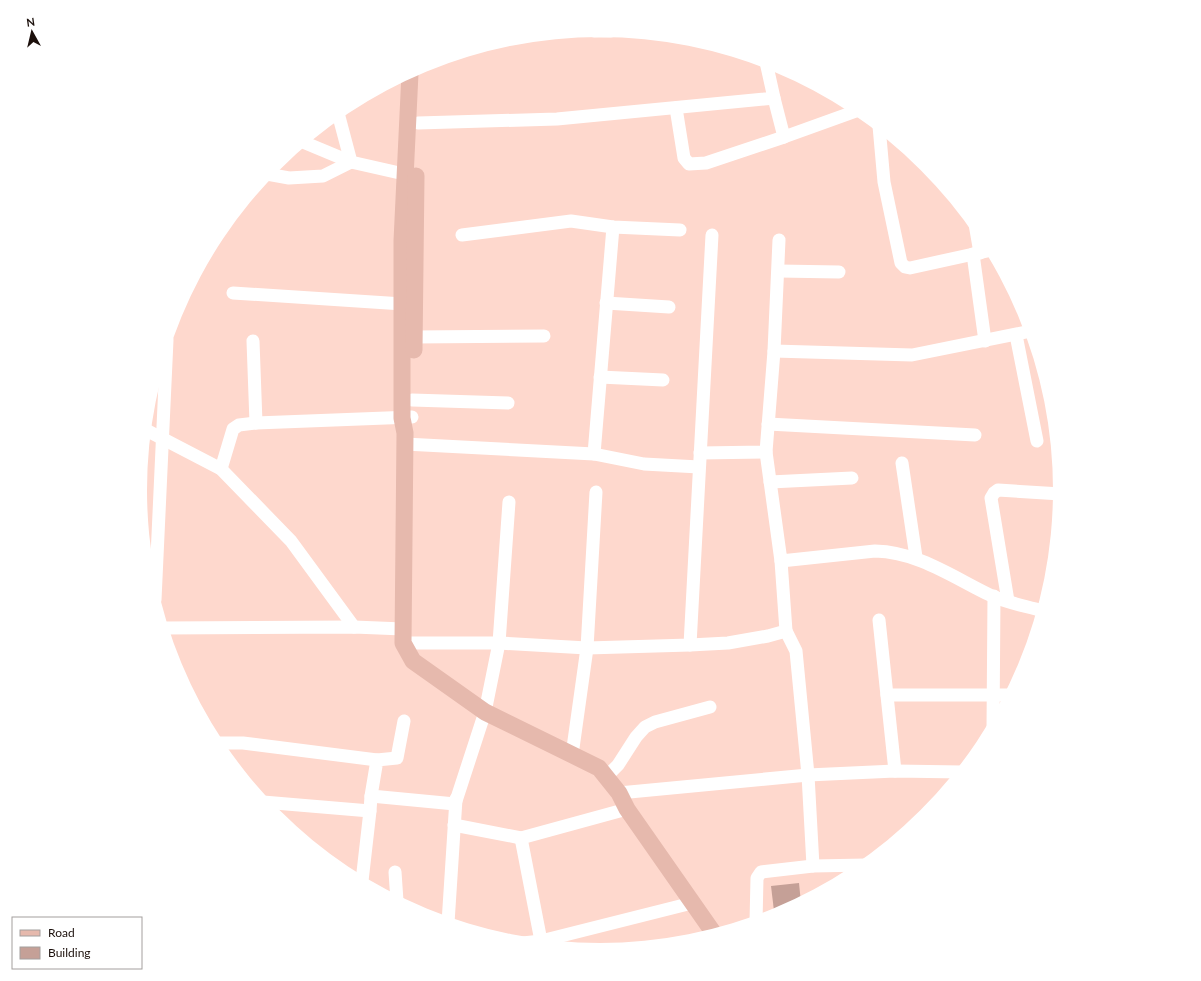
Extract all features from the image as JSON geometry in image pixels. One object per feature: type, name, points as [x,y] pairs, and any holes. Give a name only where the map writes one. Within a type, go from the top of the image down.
[{"type":"main road","points":[[421,74],[403,304],[406,428],[403,636],[413,661],[485,712],[599,768],[619,793],[627,809],[711,930]]},
{"type":"main road","points":[[406,428],[412,400],[414,337],[404,174],[410,80]]},
{"type":"street","points":[[768,70],[784,137]]},
{"type":"street","points":[[418,123],[557,119],[774,98]]},
{"type":"street","points":[[676,108],[684,158],[689,164],[706,163],[784,137],[849,111]]},
{"type":"street","points":[[340,120],[351,162]]},
{"type":"street","points":[[880,133],[884,182],[901,263],[905,267],[910,268],[981,252]]},
{"type":"street","points":[[308,144],[351,162],[404,174]]},
{"type":"street","points":[[275,175],[289,178],[323,176],[351,162]]},
{"type":"street","points":[[462,235],[572,221],[613,227],[680,230]]},
{"type":"street","points":[[594,454],[613,227]]},
{"type":"street","points":[[690,645],[712,235]]},
{"type":"street","points":[[779,240],[779,271],[766,452],[781,561],[786,630],[796,651],[808,775],[813,866]]},
{"type":"street","points":[[978,240],[981,252],[985,341]]},
{"type":"street","points":[[779,271],[839,272]]},
{"type":"street","points":[[233,293],[403,304]]},
{"type":"street","points":[[606,303],[669,307]]},
{"type":"street","points":[[774,351],[912,355],[1025,333]]},
{"type":"street","points":[[1016,334],[1037,442]]},
{"type":"street","points":[[414,337],[544,336]]},
{"type":"street","points":[[253,341],[256,422]]},
{"type":"street","points":[[156,579],[166,360]]},
{"type":"street","points":[[600,377],[663,380]]},
{"type":"street","points":[[412,400],[508,403]]},
{"type":"street","points":[[221,469],[233,429],[239,425],[256,422],[406,428],[594,454],[644,464],[699,467]]},
{"type":"street","points":[[768,424],[975,435]]},
{"type":"street","points":[[151,433],[221,469],[291,541],[354,627]]},
{"type":"street","points":[[700,453],[766,452]]},
{"type":"street","points":[[902,463],[916,557]]},
{"type":"street","points":[[770,482],[852,478]]},
{"type":"street","points":[[1008,601],[991,498],[998,490],[1054,494]]},
{"type":"street","points":[[572,755],[587,648],[596,492]]},
{"type":"street","points":[[371,796],[455,804],[485,712],[499,644],[510,502]]},
{"type":"street","points":[[781,561],[875,551],[891,551],[916,557],[994,596],[1038,610]]},
{"type":"street","points":[[993,716],[994,596]]},
{"type":"street","points":[[879,620],[895,771]]},
{"type":"street","points":[[168,628],[354,627],[403,636],[499,644],[587,648],[728,643],[768,636],[786,630]]},
{"type":"street","points":[[887,695],[1005,695]]},
{"type":"street","points":[[606,777],[618,765],[636,737],[645,727],[655,722],[710,707]]},
{"type":"street","points":[[224,743],[243,743],[377,760],[397,758],[404,721]]},
{"type":"street","points":[[363,876],[371,796],[377,760]]},
{"type":"street","points":[[619,793],[808,775],[895,771],[956,772]]},
{"type":"street","points":[[448,917],[456,799]]},
{"type":"street","points":[[272,803],[370,811]]},
{"type":"street","points":[[454,825],[521,838],[627,809]]},
{"type":"street","points":[[521,838],[541,940]]},
{"type":"street","points":[[756,916],[758,874],[761,872],[813,866],[856,865]]},
{"type":"street","points":[[395,872],[397,895]]},
{"type":"street","points":[[544,940],[692,903]]},
{"type":"building","points":[[799,883],[800,897],[774,909],[771,886]]}]
